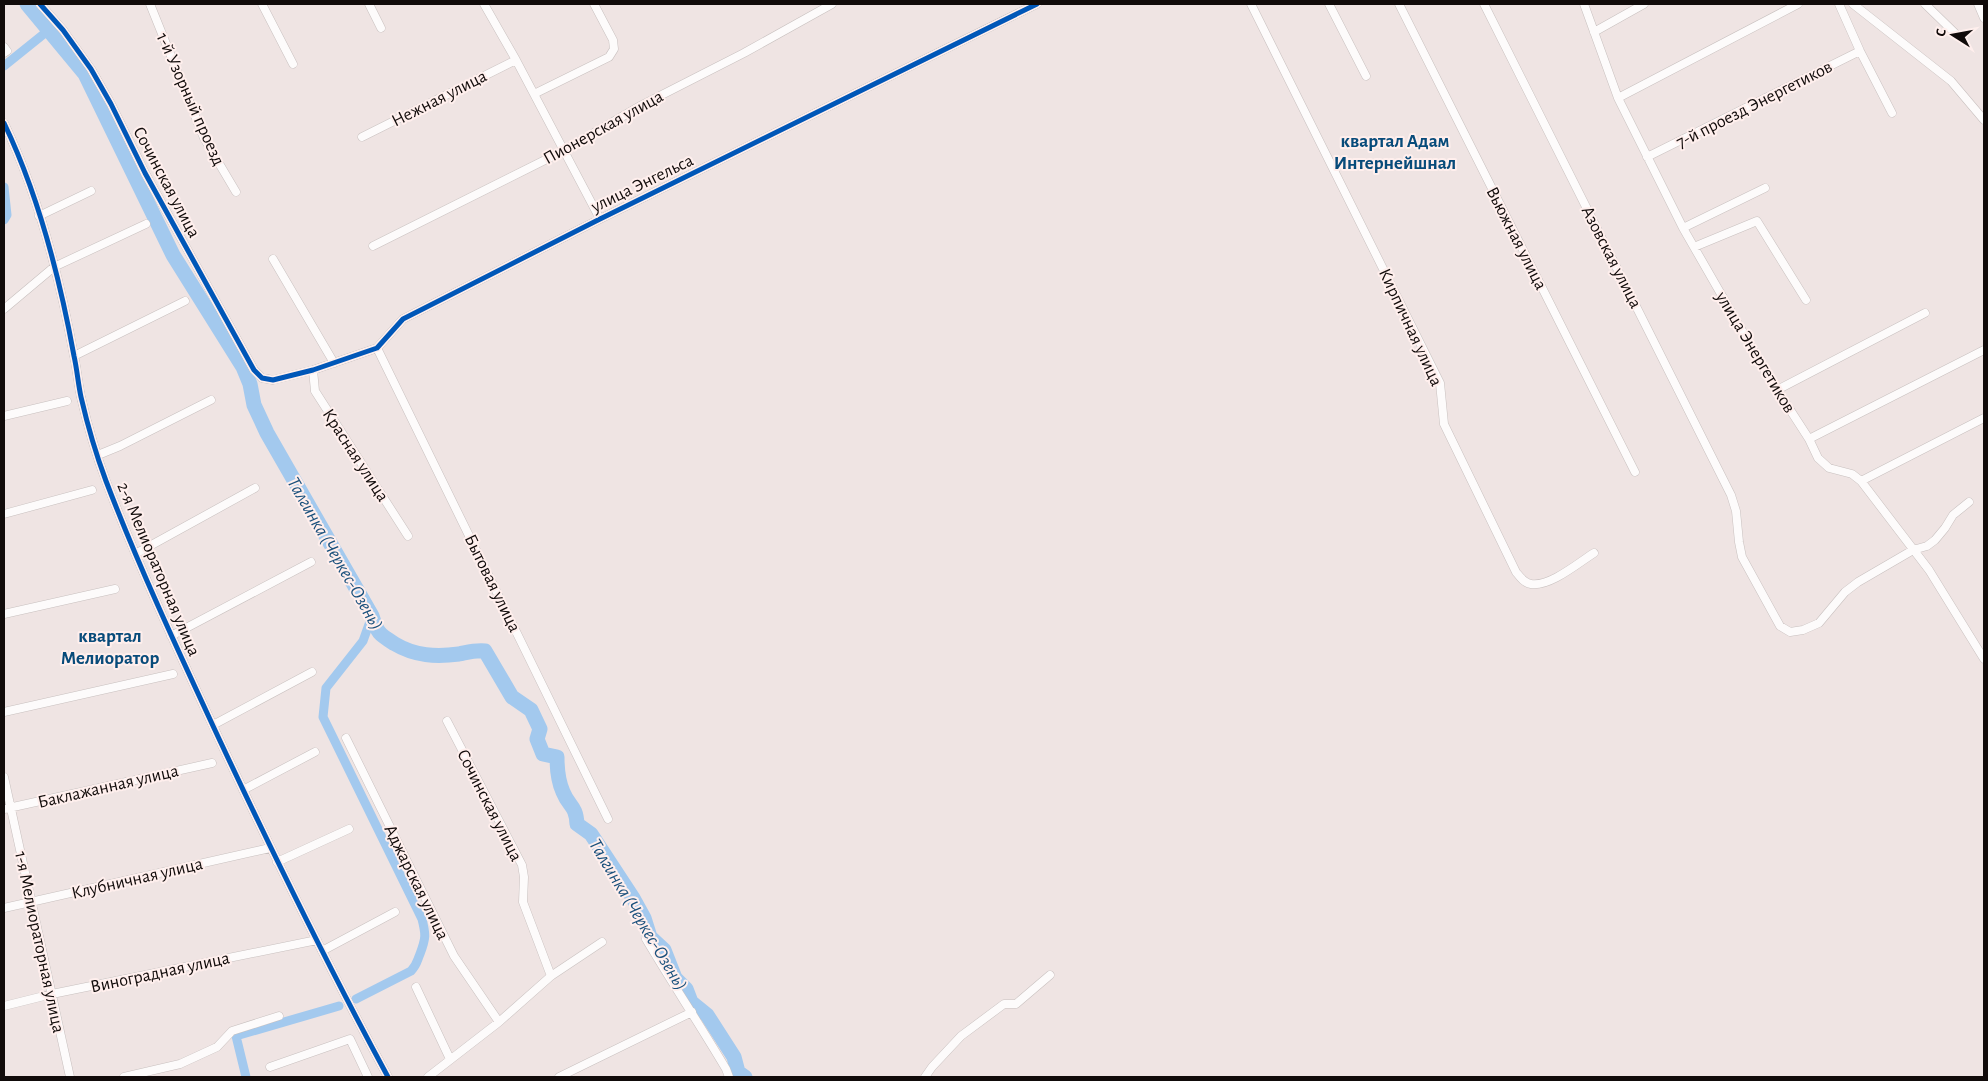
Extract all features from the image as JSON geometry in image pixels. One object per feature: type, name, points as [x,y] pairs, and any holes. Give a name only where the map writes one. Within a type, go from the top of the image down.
[{"type":"street","name":"Сочинская улица","points":[[40,4],[63,30],[95,76],[150,182],[254,370],[262,378]]},
{"type":"street","name":"1-й Узорный проезд","points":[[150,4],[204,138],[236,192]]},
{"type":"street","points":[[262,4],[292,64]]},
{"type":"street","points":[[369,4],[381,28]]},
{"type":"street","points":[[484,4],[516,60],[600,219]]},
{"type":"street","points":[[534,94],[609,57],[614,49],[613,40],[594,4]]},
{"type":"street","name":"улица Энгельса","points":[[262,378],[273,380],[312,370],[377,348],[403,319],[600,219],[1038,4]]},
{"type":"street","name":"Кирпичная улица","points":[[1251,4],[1440,383],[1444,424],[1516,572],[1522,580],[1531,584],[1543,583],[1558,577],[1594,553]]},
{"type":"street","points":[[1329,4],[1366,76]]},
{"type":"street","name":"Вьюжная улица","points":[[1399,4],[1635,472]]},
{"type":"street","name":"Азовская улица","points":[[1484,4],[1731,495],[1736,511],[1742,557],[1780,626],[1790,632],[1803,630],[1819,623],[1845,592],[1858,582],[1913,550],[1927,546],[1935,540],[1953,515],[1969,502]]},
{"type":"street","name":"улица Энергетиков","points":[[1584,4],[1618,98],[1683,228],[1777,390],[1809,439],[1818,458],[1829,468],[1852,474],[1861,481],[1929,570],[1984,659]]},
{"type":"street","points":[[1594,32],[1644,4]]},
{"type":"street","points":[[1618,98],[1798,4]]},
{"type":"street","points":[[1839,4],[1860,51],[1892,113]]},
{"type":"street","points":[[1853,4],[1951,81],[1984,120]]},
{"type":"street","points":[[1926,4],[1960,38]]},
{"type":"street","points":[[1978,4],[1984,18]]},
{"type":"street","name":"Пионерская улица","points":[[372,246],[563,150],[642,105],[744,53],[827,5]]},
{"type":"street","points":[[4,47],[7,51],[4,54]]},
{"type":"street","name":"7-й проезд Энергетиков","points":[[1647,157],[1860,51]]},
{"type":"street","name":"Нежная улица","points":[[362,137],[516,60]]},
{"type":"street","name":"2-я Мелиораторная улица","points":[[4,123],[39,216],[54,267],[81,396],[105,479],[171,636],[270,848],[349,1005],[388,1077]]},
{"type":"street","points":[[1683,228],[1765,188]]},
{"type":"street","points":[[39,216],[91,192]]},
{"type":"street","points":[[1694,247],[1757,221],[1806,300]]},
{"type":"street","points":[[4,310],[54,267],[146,224]]},
{"type":"street","points":[[273,259],[334,363]]},
{"type":"street","points":[[74,356],[185,301]]},
{"type":"street","points":[[1777,390],[1926,313]]},
{"type":"street","name":"Бытовая улица","points":[[377,348],[608,819]]},
{"type":"street","points":[[1809,439],[1984,350]]},
{"type":"street","name":"Красная улица","points":[[312,370],[315,391],[408,536]]},
{"type":"street","points":[[98,455],[120,446],[211,400]]},
{"type":"street","points":[[4,416],[67,401]]},
{"type":"street","points":[[1861,481],[1984,418]]},
{"type":"street","points":[[137,553],[255,488]]},
{"type":"street","points":[[4,514],[92,490]]},
{"type":"street","points":[[171,636],[311,562]]},
{"type":"street","points":[[4,614],[115,589]]},
{"type":"street","points":[[213,725],[312,672]]},
{"type":"street","points":[[4,712],[173,674]]},
{"type":"street","name":"Сочинская улица","points":[[447,721],[522,865],[524,877],[523,902],[551,976]]},
{"type":"street","name":"Аджарская улица","points":[[346,738],[454,956],[499,1022]]},
{"type":"street","points":[[244,790],[314,752]]},
{"type":"street","name":"Баклажанная улица","points":[[7,808],[212,762]]},
{"type":"street","name":"1-я Мелиораторная улица","points":[[4,778],[7,808],[32,901],[70,1077]]},
{"type":"street","points":[[277,862],[349,829]]},
{"type":"street","name":"Клубничная улица","points":[[4,908],[270,848]]},
{"type":"street","points":[[322,951],[395,912]]},
{"type":"street","points":[[646,939],[671,983],[692,1012],[726,1068],[729,1077]]},
{"type":"street","name":"Виноградная улица","points":[[4,1006],[52,994],[317,940]]},
{"type":"street","points":[[428,1077],[499,1022],[551,976],[602,942]]},
{"type":"street","points":[[925,1077],[961,1036],[1004,1004],[1016,1004],[1050,975]]},
{"type":"street","points":[[416,987],[450,1059]]},
{"type":"street","points":[[559,1077],[692,1012]]},
{"type":"street","points":[[124,1077],[180,1064],[218,1046],[232,1031],[279,1016]]},
{"type":"street","points":[[270,1067],[364,1033]]},
{"type":"street","points":[[350,1039],[368,1077]]},
{"type":"waterway","name":"Талгинка (Черкес-Озень)","points":[[27,4],[85,74],[173,255],[243,367],[250,384],[254,405],[267,433],[372,616],[378,630],[395,644],[410,651],[426,655],[485,651],[512,697],[531,710],[540,729],[537,739],[543,754],[557,757],[560,784],[565,797],[574,809],[577,824],[591,834],[633,898],[644,918],[650,937],[664,950],[675,978],[686,989],[691,1002],[707,1015],[734,1057],[738,1072],[745,1077]]},
{"type":"waterway","points":[[4,66],[50,29]]},
{"type":"waterway","points":[[4,187],[7,215],[4,220]]},
{"type":"waterway","points":[[356,999],[411,971],[417,963],[425,936],[422,919],[323,717],[326,688],[363,641],[372,616]]},
{"type":"waterway","points":[[246,1077],[236,1036],[339,1006]]},
{"type":"cycle path","points":[[40,4],[63,30],[91,69],[111,104],[145,173],[254,370],[262,378],[273,380],[313,370],[377,348],[403,319],[600,219],[1037,4]]},
{"type":"cycle path","points":[[4,123],[27,179],[55,267],[86,418],[119,514],[161,613],[241,785],[323,953],[388,1077]]},
{"type":"district","name":"квартал Адам Интернейшнал","points":[[1395,151]]},
{"type":"district","name":"квартал Мелиоратор","points":[[110,646]]}]
